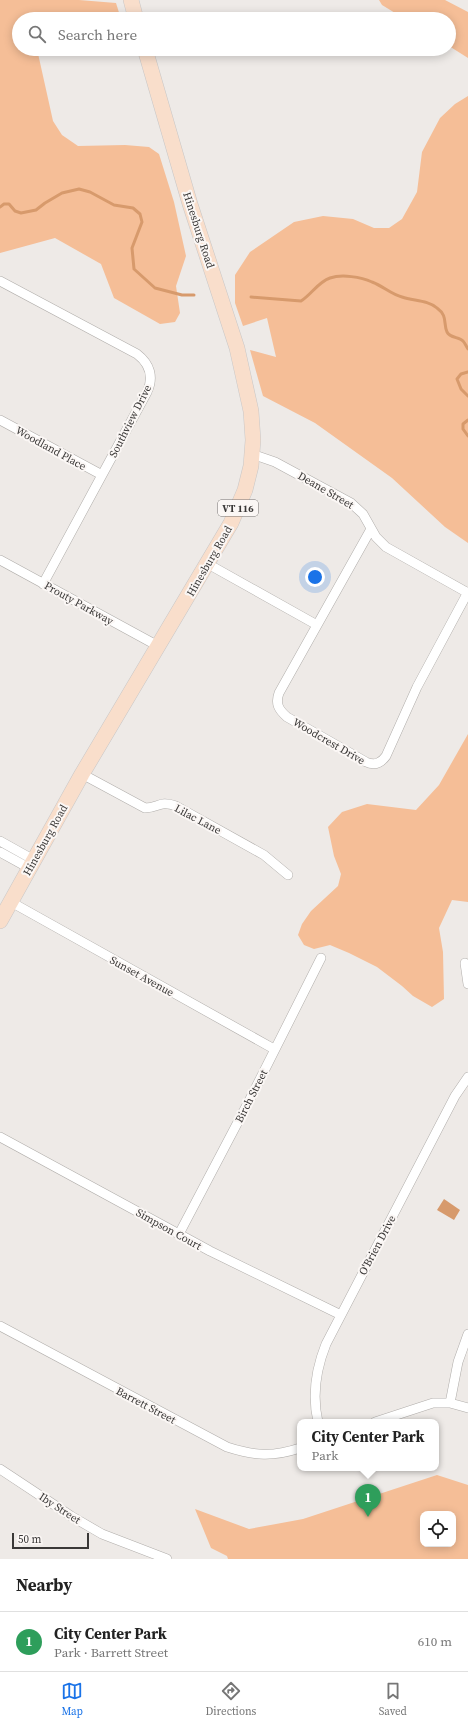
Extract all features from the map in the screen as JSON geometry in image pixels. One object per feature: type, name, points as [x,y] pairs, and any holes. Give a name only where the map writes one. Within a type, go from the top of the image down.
[{"type":"main road","points":[[131,0],[134,12]]},
{"type":"main road","name":"Hinesburg Road","points":[[0,921],[82,774],[208,564],[236,512],[248,478],[253,440],[251,411],[237,348],[190,204],[147,56]]},
{"type":"street","name":"Southview Drive","points":[[0,280],[129,349],[146,362],[151,377],[150,387],[43,584]]},
{"type":"street","name":"Woodland Place","points":[[0,420],[102,476]]},
{"type":"street","name":"Deane Street","points":[[252,454],[275,462],[351,503],[363,514],[381,543],[391,551],[468,592]]},
{"type":"street","name":"Woodcrest Drive","points":[[371,529],[279,693],[277,698],[279,708],[287,717],[366,762],[374,765],[379,763],[386,756],[417,687],[468,592]]},
{"type":"street","name":"Prouty Parkway","points":[[0,560],[158,646]]},
{"type":"street","points":[[208,564],[317,625]]},
{"type":"street","name":"Lilac Lane","points":[[82,774],[145,808],[150,808],[160,803],[168,803],[176,806],[264,855],[288,875]]},
{"type":"street","points":[[0,841],[32,864]]},
{"type":"street","points":[[0,852],[32,864]]},
{"type":"street","name":"Sunset Avenue","points":[[11,902],[274,1049]]},
{"type":"street","name":"Birch Street","points":[[179,1234],[250,1099],[321,958]]},
{"type":"street","points":[[465,963],[468,984]]},
{"type":"street","name":"O'Brien Drive","points":[[318,1419],[315,1396],[319,1363],[326,1344],[455,1096],[468,1077]]},
{"type":"street","name":"Simpson Court","points":[[0,1137],[179,1234],[341,1315]]},
{"type":"street","name":"Barrett Street","points":[[0,1326],[227,1447],[265,1455],[284,1453],[297,1449]]},
{"type":"street","points":[[450,1403],[458,1362],[468,1334]]},
{"type":"street","points":[[383,1419],[423,1405],[441,1402],[468,1408]]},
{"type":"street","name":"Iby Street","points":[[0,1469],[71,1516],[102,1534],[167,1559]]},
{"type":"shaded area","points":[[0,0],[79,0],[116,3],[119,12],[12,12],[12,56],[39,56],[53,121],[62,135],[78,146],[125,145],[149,147],[159,154],[174,202],[186,256],[176,286],[180,313],[175,322],[160,324],[114,298],[101,264],[55,238],[0,253]]},
{"type":"shaded area","points":[[379,0],[445,0],[468,12],[468,58],[456,50],[456,12],[394,12],[382,5]]},
{"type":"shaded area","points":[[468,96],[468,543],[445,527],[392,478],[315,423],[263,396],[250,350],[276,357],[267,318],[243,326],[235,303],[235,275],[250,252],[294,222],[323,216],[353,219],[374,228],[389,228],[402,219],[417,192],[422,152],[440,118],[455,104]]},
{"type":"shaded area","points":[[468,734],[468,902],[452,900],[439,928],[443,952],[444,999],[432,1007],[413,996],[377,967],[330,945],[314,949],[304,945],[298,935],[302,924],[311,911],[338,886],[341,874],[334,856],[328,827],[342,812],[367,804],[416,810],[439,785]]},
{"type":"shaded area","points":[[444,1199],[460,1210],[454,1220],[437,1210]]},
{"type":"shaded area","points":[[437,1475],[468,1485],[468,1559],[228,1559],[227,1556],[211,1548],[195,1509],[249,1529],[303,1519]]},
{"type":"waterway","points":[[0,207],[4,204],[9,204],[15,211],[21,213],[36,210],[62,193],[79,189],[90,192],[114,205],[133,208],[140,214],[142,222],[132,248],[134,269],[155,288],[182,295],[194,295]]},
{"type":"waterway","points":[[251,297],[301,301],[322,282],[330,278],[346,276],[368,280],[398,296],[433,305],[443,314],[448,334],[463,341],[468,349]]},
{"type":"waterway","points":[[468,372],[461,374],[457,379],[461,389],[468,396]]},
{"type":"waterway","points":[[468,420],[463,424],[463,429],[468,436]]},
{"type":"place","name":"City Center Park","points":[[368,1517]]}]
